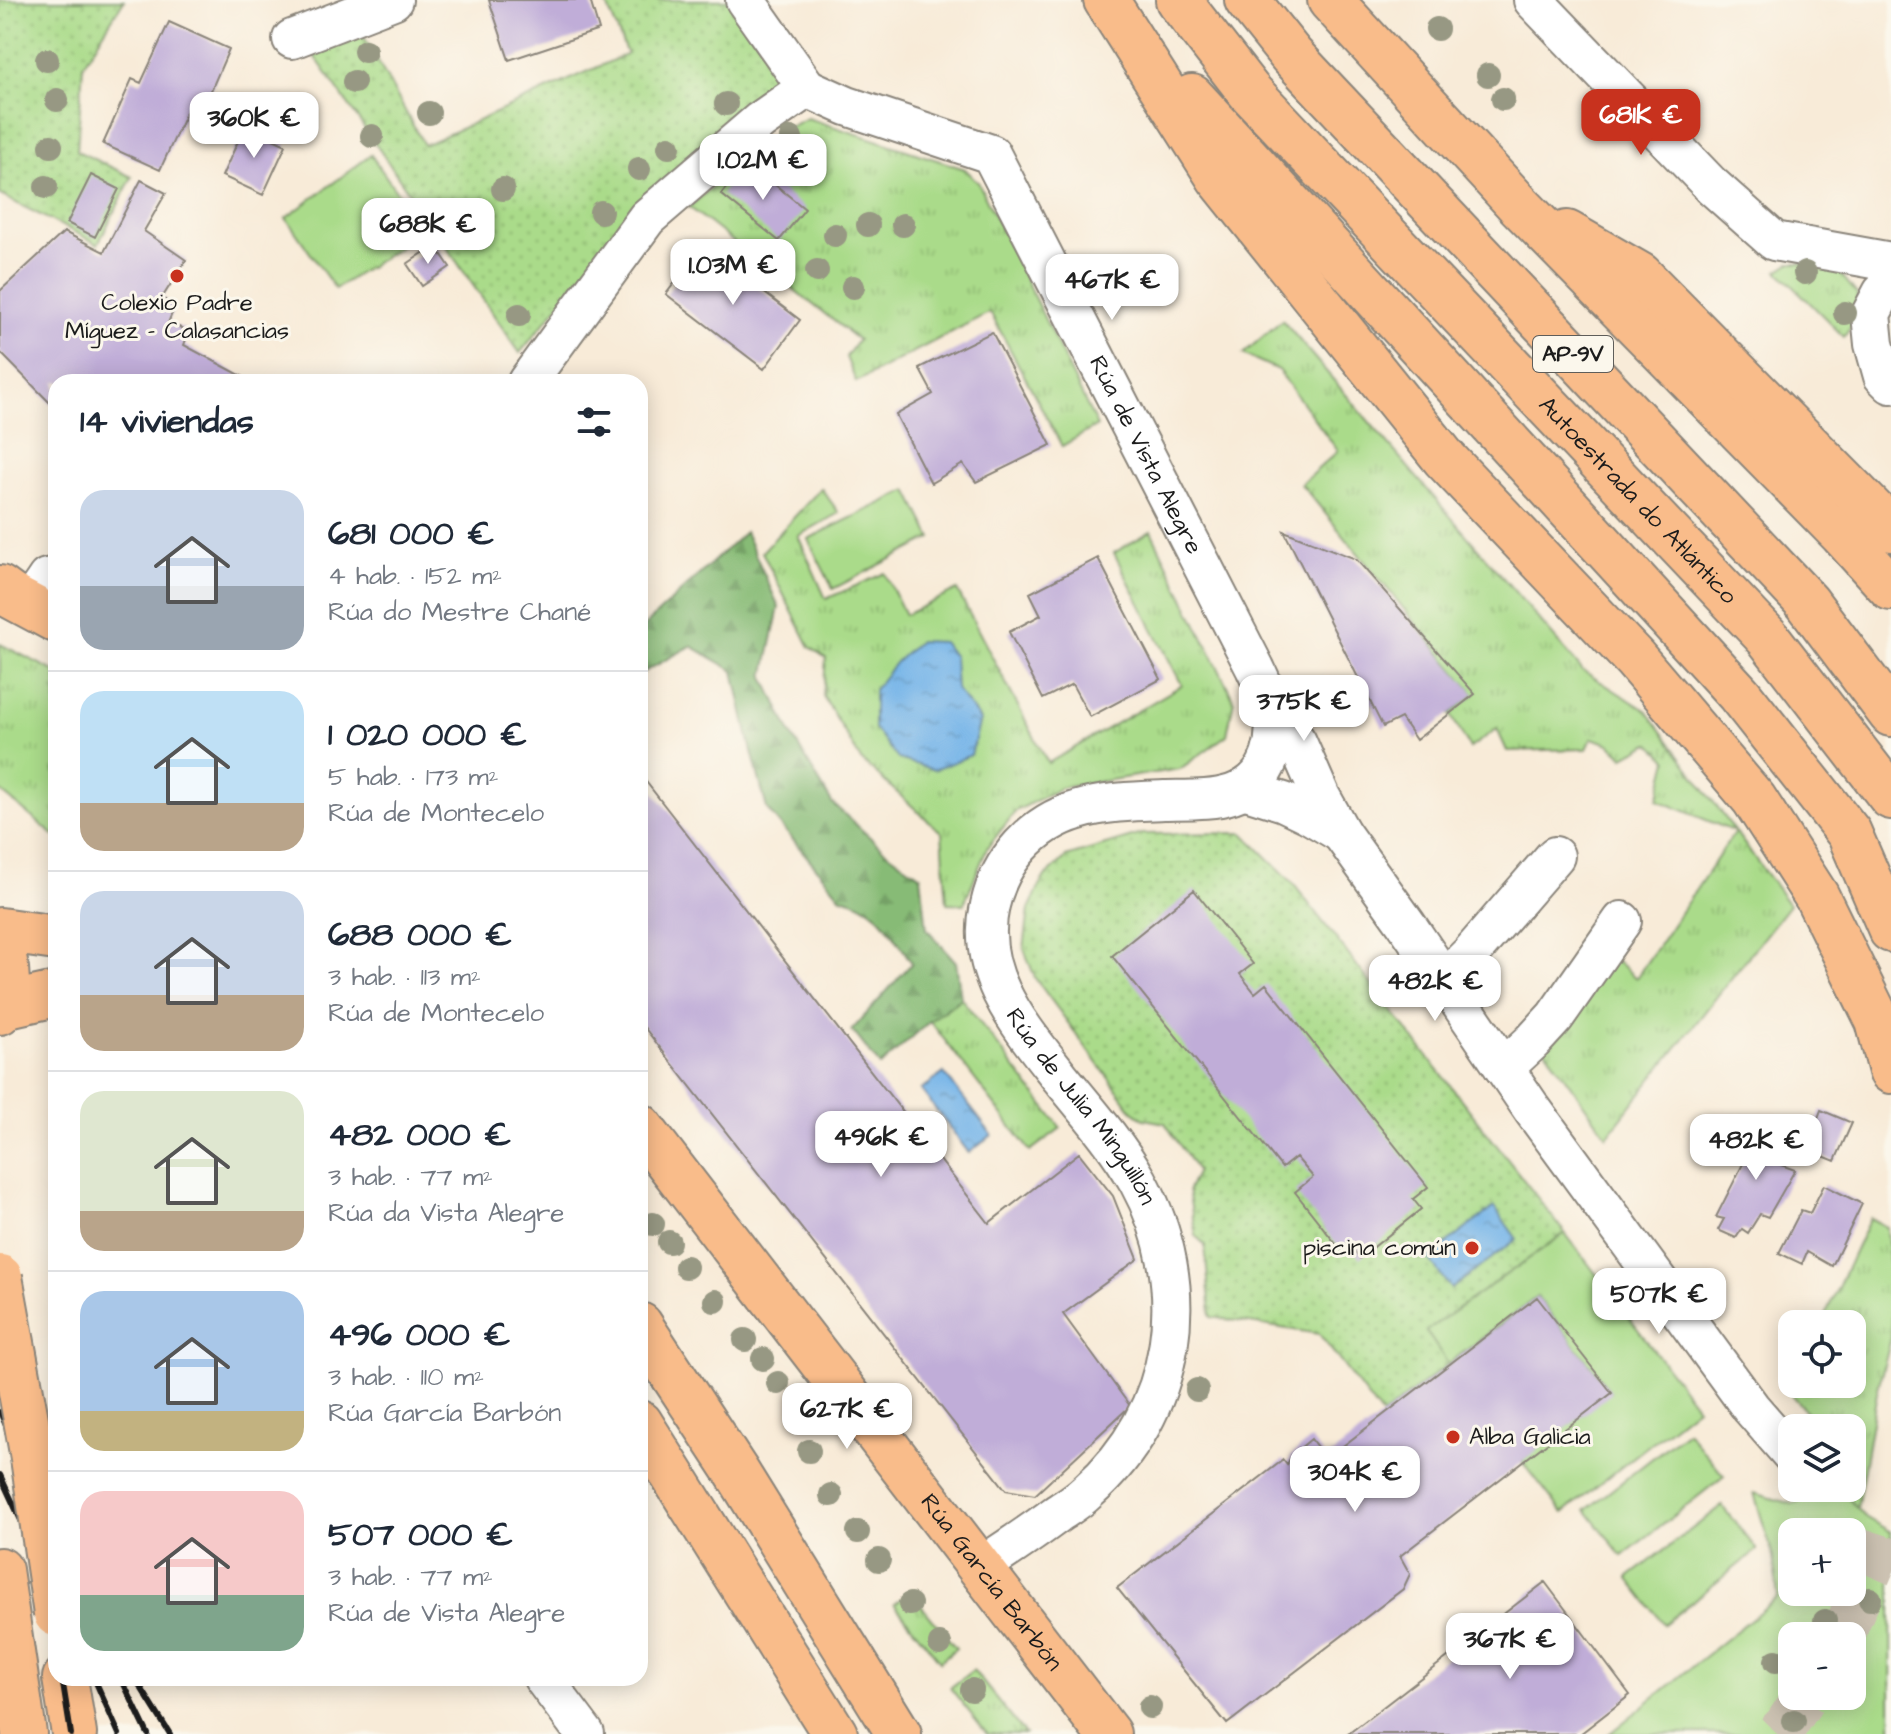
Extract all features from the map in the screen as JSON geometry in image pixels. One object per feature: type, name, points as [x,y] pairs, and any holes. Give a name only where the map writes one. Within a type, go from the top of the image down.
[{"type":"main road","name":"Autoestrada do Atlántico","points":[[1178,0],[1249,91],[1768,638],[1891,797]]},
{"type":"main road","name":"AP-9V","points":[[1247,0],[1291,55],[1807,602],[1891,714]]},
{"type":"main road","points":[[1330,0],[1517,203],[1842,534],[1891,588]]},
{"type":"main road","points":[[1109,5],[1739,694],[1849,833],[1891,930]]},
{"type":"main road","points":[[1109,5],[1219,178],[1444,458],[1635,659],[1754,799],[1817,897],[1878,1021],[1891,1071]]},
{"type":"main road","points":[[1517,203],[1640,275],[1891,529]]},
{"type":"main road","points":[[0,930],[48,937]]},
{"type":"main road","points":[[0,945],[7,966],[7,986],[1,1009],[48,996]]},
{"type":"main road","name":"Rúa García Barbón","points":[[648,1136],[1108,1734]]},
{"type":"main road","points":[[0,1277],[48,1560]]},
{"type":"main road","points":[[648,1337],[736,1471],[899,1734]]},
{"type":"main road","points":[[648,1436],[835,1734]]},
{"type":"main road","points":[[0,1570],[24,1734]]},
{"type":"main road","points":[[66,1686],[74,1734]]},
{"type":"street","points":[[292,39],[393,0]]},
{"type":"street","points":[[533,374],[647,218],[760,121],[807,88],[745,0]]},
{"type":"street","points":[[1533,0],[1710,184],[1774,241],[1891,262]]},
{"type":"street","name":"Rúa de Vista Alegre","points":[[807,88],[847,106],[991,154],[1274,709],[1273,748],[1255,778]]},
{"type":"street","points":[[1891,285],[1882,293],[1871,314],[1874,344],[1883,376],[1891,384]]},
{"type":"street","points":[[1274,709],[1297,742],[1341,833],[1580,1174],[1751,1408],[1778,1439]]},
{"type":"street","points":[[1255,778],[1291,775],[1321,797]]},
{"type":"street","points":[[1255,778],[1296,808],[1341,833]]},
{"type":"street","name":"Rúa de Julia Minguillón","points":[[980,1567],[1086,1493],[1131,1445],[1145,1418],[1165,1364],[1171,1333],[1172,1299],[1169,1267],[1161,1238],[1137,1180],[1027,1034],[994,978],[987,950],[987,919],[994,886],[1009,859],[1028,837],[1053,820],[1079,809],[1224,797],[1255,778]]},
{"type":"street","points":[[1444,980],[1555,856]]},
{"type":"street","points":[[1504,1068],[1555,1017],[1622,921]]},
{"type":"street","points":[[549,1686],[585,1734]]},
{"type":"green space","points":[[0,0],[124,0],[83,65],[77,151],[132,177],[98,244],[0,195]]},
{"type":"green space","points":[[605,0],[729,0],[787,83],[635,211],[520,353],[309,48],[358,26],[424,145],[627,54]]},
{"type":"green space","points":[[807,118],[965,169],[978,182],[1097,426],[1062,446],[990,312],[856,382],[846,357],[858,340],[689,207],[775,134]]},
{"type":"green space","points":[[371,155],[424,231],[335,289],[286,218]]},
{"type":"green space","points":[[1790,263],[1813,263],[1840,273],[1857,294],[1857,318],[1844,337],[1778,271]]},
{"type":"green space","points":[[1282,320],[1582,670],[1647,711],[1789,905],[1607,1136],[1542,1045],[1612,957],[1636,978],[1735,832],[1658,800],[1668,760],[1650,743],[1624,757],[1610,744],[1592,738],[1587,749],[1507,751],[1497,729],[1470,748],[1450,714],[1474,694],[1301,484],[1338,451],[1278,370],[1243,354]]},
{"type":"green space","points":[[821,488],[839,513],[798,536],[826,599],[885,573],[905,615],[957,590],[1048,763],[1182,685],[1114,553],[1151,531],[1234,700],[1227,735],[1180,769],[1060,788],[1016,811],[987,848],[964,904],[947,903],[942,833],[861,760],[823,696],[826,658],[810,647],[762,552]]},
{"type":"green space","points":[[908,490],[932,538],[833,589],[808,539]]},
{"type":"green space","points":[[745,532],[779,607],[764,677],[791,734],[832,803],[883,849],[921,876],[927,929],[956,962],[961,998],[880,1066],[852,1030],[912,963],[883,921],[866,907],[841,897],[767,809],[734,671],[691,646],[648,670],[648,623]]},
{"type":"green space","points":[[0,644],[48,668],[48,830],[0,791]]},
{"type":"green space","points":[[1243,833],[1291,881],[1565,1233],[1426,1331],[1448,1364],[1382,1416],[1319,1334],[1211,1317],[1205,1245],[1196,1236],[1188,1190],[1197,1171],[1165,1123],[1144,1119],[1133,1111],[1035,978],[1024,949],[1029,909],[1043,879],[1066,857],[1142,834]]},
{"type":"green space","points":[[961,998],[1061,1128],[1030,1151],[930,1021]]},
{"type":"green space","points":[[1870,1218],[1887,1227],[1891,1338],[1877,1392],[1866,1456],[1866,1414],[1808,1414],[1794,1398],[1866,1398],[1866,1310],[1827,1310]]},
{"type":"green space","points":[[1565,1233],[1697,1407],[1563,1513],[1522,1461],[1611,1392],[1537,1297],[1448,1364],[1425,1331]]},
{"type":"green space","points":[[1687,1431],[1724,1476],[1622,1556],[1586,1510]]},
{"type":"green space","points":[[1754,1493],[1792,1504],[1852,1502],[1865,1517],[1891,1532],[1891,1734],[1609,1734],[1778,1597],[1773,1556]]},
{"type":"green space","points":[[1722,1506],[1757,1550],[1664,1624],[1628,1578]]},
{"type":"green space","points":[[910,1592],[956,1648],[940,1661],[894,1604]]},
{"type":"green space","points":[[973,1670],[1025,1734],[987,1734],[950,1688]]},
{"type":"water","points":[[919,641],[943,642],[954,657],[956,689],[980,720],[971,755],[934,770],[898,759],[874,728],[874,690],[896,662]]},
{"type":"water","points":[[944,1073],[992,1135],[969,1153],[921,1090]]},
{"type":"water","name":"piscina común","points":[[1494,1207],[1517,1239],[1451,1289],[1428,1258]]},
{"type":"building","points":[[489,0],[590,0],[599,30],[509,60]]},
{"type":"building","points":[[169,22],[229,49],[203,109],[190,104],[160,170],[103,144],[132,79],[141,83]]},
{"type":"building","points":[[245,126],[286,145],[263,195],[222,176]]},
{"type":"building","points":[[747,162],[805,209],[779,241],[721,194]]},
{"type":"building","points":[[91,175],[119,189],[95,237],[67,223]]},
{"type":"building","points":[[141,180],[166,193],[144,231],[186,260],[162,298],[175,306],[168,323],[189,331],[184,345],[238,374],[48,374],[48,401],[0,352],[0,291],[64,232],[104,252]]},
{"type":"building","points":[[435,245],[450,267],[422,286],[407,264]]},
{"type":"building","points":[[703,246],[800,320],[764,369],[666,294]]},
{"type":"building","points":[[992,332],[1051,445],[976,482],[963,464],[931,483],[896,415],[933,394],[919,368]]},
{"type":"building","points":[[1284,531],[1356,559],[1475,694],[1416,740],[1401,718],[1383,727]]},
{"type":"building","points":[[1098,558],[1161,679],[1090,717],[1072,684],[1043,699],[1009,632],[1041,615],[1030,593]]},
{"type":"building","points":[[648,784],[989,1223],[1079,1153],[1113,1196],[1138,1259],[1063,1314],[1130,1406],[1035,1495],[1006,1490],[648,1032]]},
{"type":"building","points":[[1194,890],[1253,964],[1240,974],[1255,993],[1266,984],[1428,1187],[1413,1199],[1421,1209],[1360,1258],[1348,1243],[1340,1249],[1295,1192],[1313,1177],[1296,1157],[1282,1168],[1112,956]]},
{"type":"building","points":[[1821,1110],[1852,1123],[1835,1161],[1818,1154],[1822,1142],[1811,1137]]},
{"type":"building","points":[[1751,1123],[1792,1147],[1781,1165],[1795,1170],[1768,1217],[1760,1214],[1748,1233],[1742,1229],[1736,1238],[1718,1230],[1724,1219],[1716,1217],[1747,1156],[1735,1153]]},
{"type":"building","points":[[1824,1185],[1862,1204],[1832,1266],[1807,1252],[1802,1264],[1779,1253],[1801,1210],[1810,1213]]},
{"type":"building","points":[[1537,1297],[1612,1393],[1400,1556],[1410,1574],[1403,1589],[1227,1724],[1117,1588],[1283,1460],[1287,1465],[1292,1455],[1311,1439],[1326,1459]]},
{"type":"building","points":[[1545,1582],[1630,1695],[1580,1734],[1348,1734]]},
{"type":"tunnel","points":[[1848,1622],[1879,1551],[1891,1514]]},
{"type":"tunnel","points":[[1777,1734],[1796,1710]]},
{"type":"railway","points":[[0,1412],[48,1521]]},
{"type":"railway","points":[[0,1475],[48,1579]]},
{"type":"railway","points":[[45,1583],[48,1600]]},
{"type":"railway","points":[[63,1686],[71,1734]]},
{"type":"railway","points":[[98,1686],[119,1734]]},
{"type":"railway","points":[[125,1686],[148,1734]]},
{"type":"railway","points":[[140,1686],[170,1734]]},
{"type":"place","name":"Colexio Padre Míguez - Calasancias","points":[[177,276]]},
{"type":"place","name":"piscina común","points":[[1472,1248]]},
{"type":"place","name":"Alba Galicia","points":[[1453,1437]]}]
